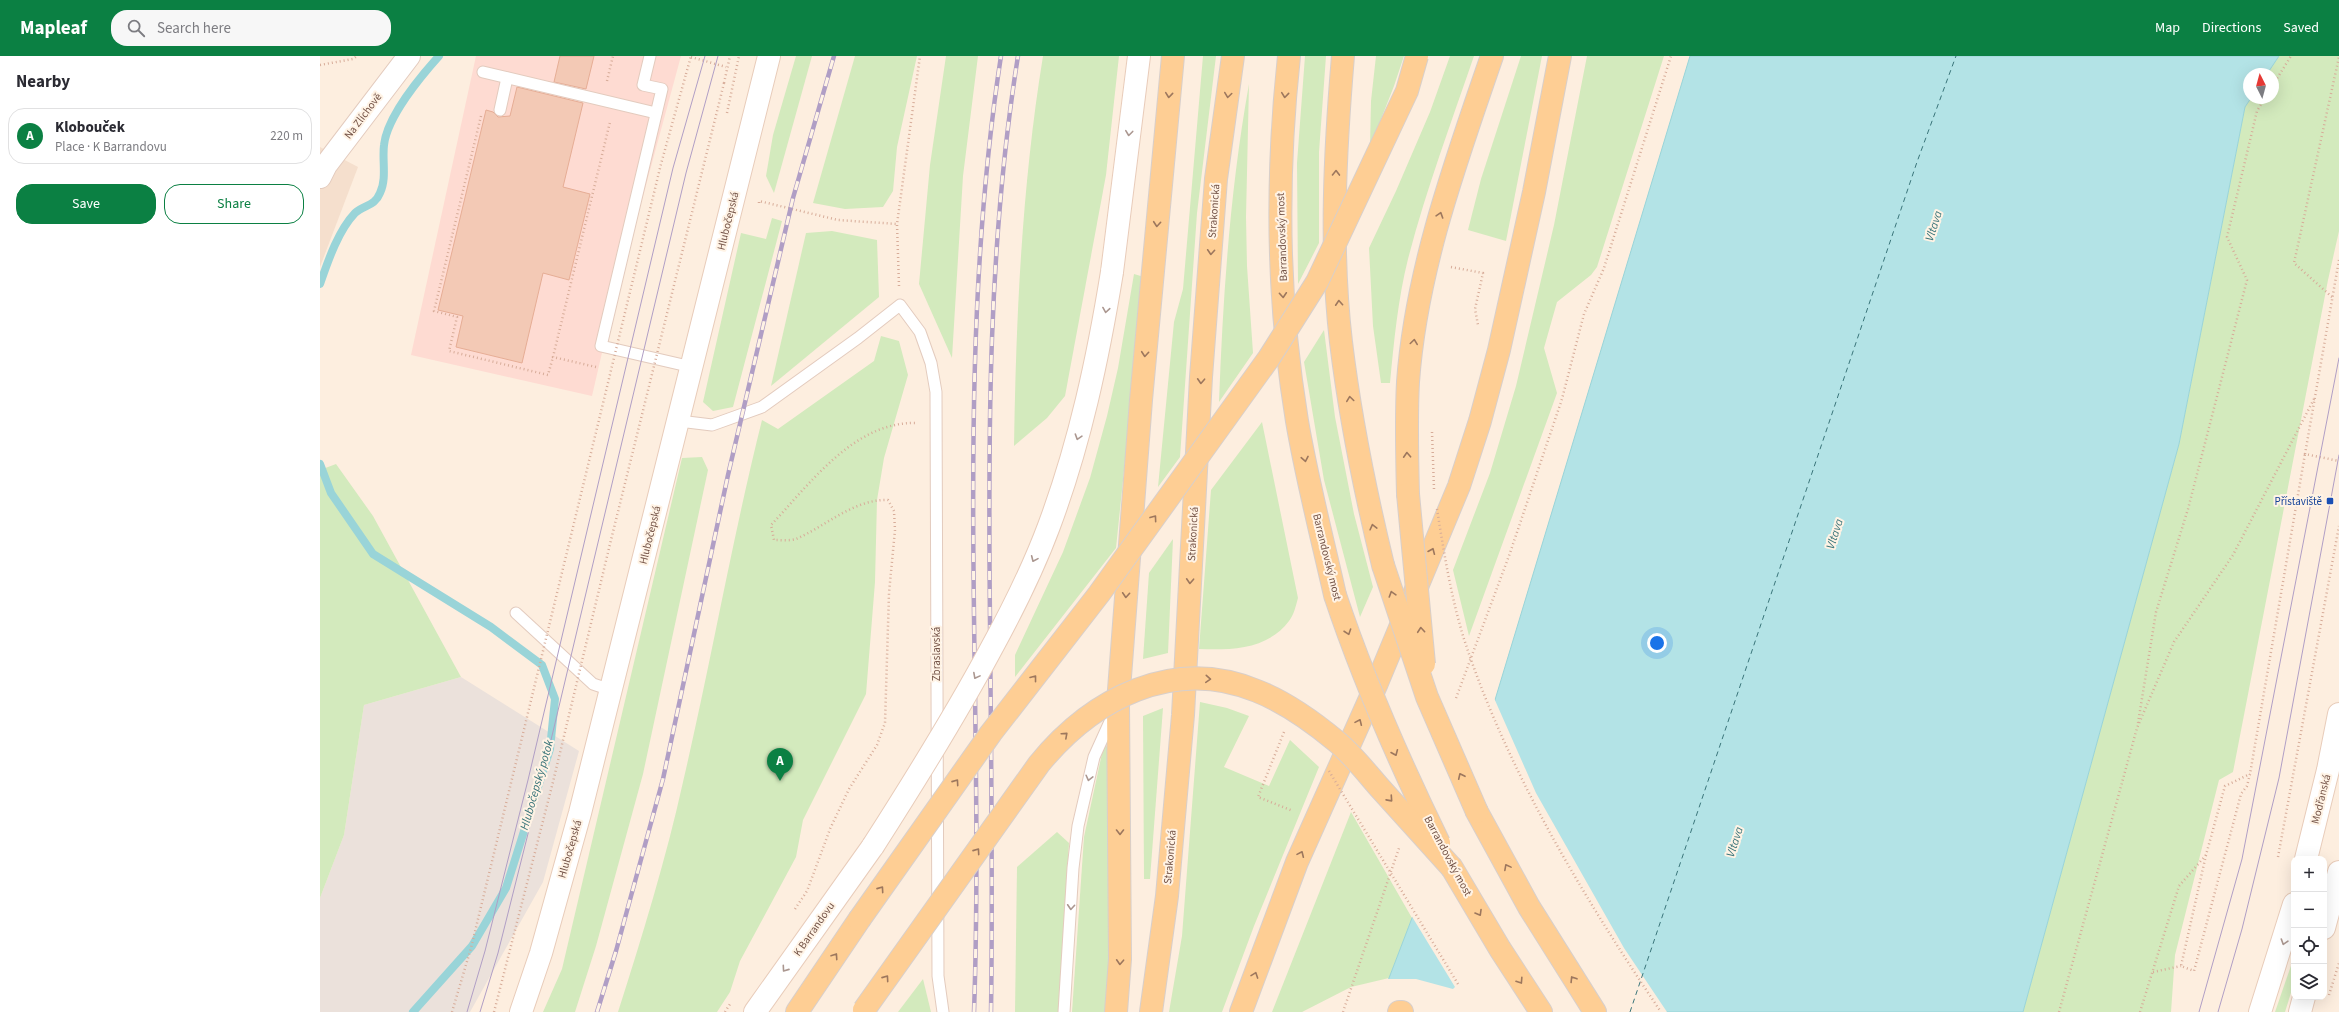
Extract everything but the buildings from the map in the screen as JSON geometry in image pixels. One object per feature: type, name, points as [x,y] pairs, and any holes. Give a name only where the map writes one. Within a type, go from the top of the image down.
[{"type":"main road","name":"Na Zlíchově","points":[[320,177],[326,165],[409,56]]},
{"type":"main road","name":"Hlubočepská","points":[[522,1012],[541,953],[574,835],[679,421],[768,56]]},
{"type":"main road","points":[[1116,1012],[1120,959],[1118,703],[1141,400],[1173,56]]},
{"type":"main road","name":"Strakonická","points":[[1151,1012],[1167,896],[1183,716],[1201,376],[1212,226],[1216,178],[1233,56]]},
{"type":"main road","name":"Barrandovský most","points":[[1289,56],[1280,180],[1281,264],[1287,342],[1297,421],[1335,595],[1358,663],[1399,762],[1452,868],[1500,949],[1541,1012]]},
{"type":"main road","points":[[1343,56],[1336,128],[1335,204],[1336,270],[1341,342],[1367,499],[1383,565],[1427,697],[1477,812],[1529,908],[1595,1012]]},
{"type":"main road","points":[[797,1012],[859,920],[991,733],[1099,594],[1269,358],[1317,282],[1407,91],[1417,56]]},
{"type":"main road","points":[[1427,697],[1408,494],[1406,441],[1408,380],[1420,294],[1436,228],[1492,56]]},
{"type":"main road","points":[[1241,1012],[1297,862],[1377,683],[1461,478],[1480,421],[1499,350],[1534,192],[1560,56]]},
{"type":"main road","name":"K Barrandovu","points":[[755,1012],[873,846],[923,768],[1013,608],[1049,526],[1083,422],[1101,341],[1112,272],[1139,59]]},
{"type":"main road","points":[[863,1011],[1039,764],[1058,741],[1080,721],[1105,705],[1131,692],[1158,684],[1193,678],[1236,683],[1279,701],[1336,741],[1452,868]]},
{"type":"main road","name":"Modřanská","points":[[2307,856],[2328,770],[2339,714]]},
{"type":"main road","points":[[2327,917],[2339,872]]},
{"type":"main road","points":[[2260,1012],[2291,914]]},
{"type":"main road","points":[[2300,1012],[2303,1000]]},
{"type":"lane","points":[[650,56],[643,85],[662,89],[601,346],[692,367]]},
{"type":"lane","points":[[483,72],[656,113]]},
{"type":"lane","points":[[500,110],[507,78]]},
{"type":"lane","points":[[679,421],[712,425],[762,407],[900,305]]},
{"type":"lane","name":"Zbraslavská","points":[[900,305],[920,332],[931,363],[936,392],[938,976],[943,1012]]},
{"type":"lane","points":[[516,613],[593,684],[611,690]]},
{"type":"lane","points":[[1064,1012],[1073,868],[1078,826],[1094,757],[1118,703]]},
{"type":"path","points":[[320,65],[353,59],[357,56]]},
{"type":"path","points":[[603,101],[613,56]]},
{"type":"path","points":[[494,1012],[553,782],[724,83],[726,67],[730,56]]},
{"type":"path","points":[[900,305],[897,224],[920,56]]},
{"type":"path","points":[[1455,701],[1510,553],[1559,407],[1584,314],[1604,268],[1671,56]]},
{"type":"path","points":[[2279,75],[2291,56]]},
{"type":"path","points":[[452,1012],[475,933],[659,172],[686,74],[691,57],[726,67]]},
{"type":"path","points":[[2332,297],[2294,263],[2339,57]]},
{"type":"path","points":[[482,113],[434,311],[457,317],[449,351],[548,375],[615,104]]},
{"type":"path","points":[[2059,1012],[2137,728],[2156,612],[2188,509],[2248,280],[2226,237],[2257,111],[2261,104]]},
{"type":"path","points":[[759,201],[838,220],[897,224]]},
{"type":"path","points":[[1448,274],[1452,259]]},
{"type":"path","points":[[2153,972],[2181,966],[2194,970],[2241,794],[2248,786],[2339,260]]},
{"type":"path","points":[[1450,266],[1483,273],[1475,309]]},
{"type":"path","points":[[553,357],[598,367]]},
{"type":"path","points":[[605,369],[612,370]]},
{"type":"path","points":[[649,379],[657,381]]},
{"type":"path","points":[[2137,728],[2174,642],[2233,555],[2314,399]]},
{"type":"path","points":[[794,910],[807,891],[830,829],[849,789],[876,745],[885,723],[889,593],[895,530],[894,511],[888,500],[877,500],[831,518],[795,539],[774,540],[771,525],[819,473],[854,443],[878,430],[909,423],[935,424]]},
{"type":"path","points":[[1433,424],[1434,493]]},
{"type":"path","points":[[2305,454],[2339,461]]},
{"type":"path","points":[[1435,501],[1448,579],[1464,638],[1481,687],[1530,796],[1622,955],[1661,1012]]},
{"type":"path","points":[[2278,858],[2339,526]]},
{"type":"path","points":[[1278,726],[1290,734]]},
{"type":"path","points":[[1285,730],[1258,797],[1297,813]]},
{"type":"path","points":[[1325,767],[1352,807],[1383,863],[1458,984]]},
{"type":"path","points":[[2181,966],[2206,855],[2225,786],[2250,774]]},
{"type":"path","points":[[1343,1012],[1402,841]]},
{"type":"path","points":[[2140,1012],[2179,886],[2206,855]]},
{"type":"path","points":[[2329,998],[2339,963]]},
{"type":"path","points":[[725,1012],[733,999]]},
{"type":"shaded area","points":[[476,56],[681,56],[610,318],[592,396],[411,355]]},
{"type":"shaded area","points":[[320,147],[358,167],[320,267]]},
{"type":"shaded area","points":[[461,677],[579,751],[543,882],[470,1012],[320,1012],[320,898],[344,835],[364,705]]},
{"type":"green space","points":[[796,56],[812,56],[774,193],[766,176],[773,135]]},
{"type":"green space","points":[[855,56],[917,56],[897,147],[893,191],[883,207],[845,209],[813,203]]},
{"type":"green space","points":[[946,56],[978,56],[963,176],[952,358],[919,284],[930,165]]},
{"type":"green space","points":[[1043,56],[1119,56],[1106,175],[1065,396],[1047,418],[1014,446],[1016,348],[1021,250],[1030,153]]},
{"type":"green space","points":[[1203,56],[1216,56],[1197,213],[1180,457],[1158,487],[1174,322],[1183,289]]},
{"type":"green space","points":[[1305,56],[1326,56],[1319,152],[1319,243],[1298,284],[1297,163]]},
{"type":"green space","points":[[1376,56],[1404,56],[1370,147],[1371,101]]},
{"type":"green space","points":[[1450,56],[1474,56],[1431,182],[1408,259],[1399,305],[1390,383],[1381,383],[1373,326],[1369,248],[1396,191],[1430,112]]},
{"type":"green space","points":[[1521,56],[1542,56],[1506,241],[1468,230],[1481,179]]},
{"type":"green space","points":[[1587,56],[1664,56],[1597,267],[1591,275],[1557,302],[1544,348],[1557,393],[1469,636],[1453,570],[1490,473],[1516,386],[1554,225]]},
{"type":"green space","points":[[2279,56],[2339,56],[2339,231],[2328,280],[2233,772],[2219,780],[2175,955],[2171,1012],[2023,1012],[2179,444],[2245,107],[2247,104],[2279,104],[2279,68],[2271,68]]},
{"type":"green space","points":[[1249,84],[1246,217],[1247,266],[1253,353],[1219,402],[1228,243],[1242,124]]},
{"type":"green space","points":[[772,218],[782,221],[733,407],[713,411],[703,402],[741,233],[766,239]]},
{"type":"green space","points":[[832,231],[877,240],[879,297],[771,386],[806,233]]},
{"type":"green space","points":[[1134,274],[1144,277],[1116,548],[1015,677],[1015,655],[1063,552],[1090,478],[1118,368]]},
{"type":"green space","points":[[1324,330],[1335,417],[1354,514],[1373,587],[1360,617],[1324,480],[1304,362]]},
{"type":"green space","points":[[881,336],[899,341],[908,375],[884,458],[877,500],[875,582],[866,694],[803,820],[796,857],[740,961],[730,992],[717,1012],[618,1012],[669,840],[762,420],[778,429],[874,361]]},
{"type":"green space","points":[[1262,422],[1298,598],[1294,613],[1291,619],[1280,631],[1259,643],[1236,648],[1199,649],[1211,490]]},
{"type":"green space","points":[[702,457],[708,470],[643,774],[596,946],[575,1012],[543,1012],[562,969],[682,458]]},
{"type":"green space","points":[[336,464],[373,516],[461,677],[364,705],[344,835],[320,898],[320,470]]},
{"type":"green space","points":[[1173,539],[1168,653],[1143,659],[1149,573]]},
{"type":"green space","points":[[1200,702],[1227,708],[1249,716],[1224,767],[1269,786],[1290,740],[1319,767],[1254,926],[1222,1012],[1169,1012],[1182,936]]},
{"type":"green space","points":[[1163,708],[1150,879],[1144,879],[1143,716]]},
{"type":"green space","points":[[1104,744],[1108,748],[1110,938],[1108,1012],[1072,1012],[1084,837]]},
{"type":"green space","points":[[1351,812],[1412,918],[1389,978],[1351,987],[1302,1012],[1272,1012]]},
{"type":"green space","points":[[1057,832],[1069,843],[1059,1012],[1015,1012],[1017,867]]},
{"type":"green space","points":[[2291,966],[2291,993],[2285,1012],[2275,1012]]},
{"type":"green space","points":[[923,979],[931,1012],[898,1012]]},
{"type":"water","name":"Vltava","points":[[1690,56],[2279,56],[2271,68],[2243,68],[2243,104],[2247,104],[2245,107],[2179,444],[2023,1012],[1376,1012],[1412,918],[1478,756]]},
{"type":"pier","points":[[1494,698],[1536,793],[1624,948],[1667,1012],[1374,1012],[1386,979],[1416,979],[1453,989],[1455,987],[1411,915],[1476,755]]},
{"type":"waterway","name":"Hlubočepský potok","points":[[320,284],[326,266],[343,228],[358,210],[372,203],[380,193],[384,176],[384,145],[386,134],[391,122],[414,86],[439,56]]},
{"type":"waterway","name":"Hlubočepský potok","points":[[320,464],[331,493],[373,554],[491,627],[542,665],[555,699],[550,749],[506,888],[472,946],[413,1012]]},
{"type":"ferry route","points":[[1630,1012],[1917,162],[1956,56]]},
{"type":"tram line","points":[[467,1012],[485,951],[528,780],[673,168],[705,56]]},
{"type":"tram line","points":[[480,1012],[498,953],[541,782],[686,173],[718,56]]},
{"type":"tram line","points":[[2199,1012],[2242,859],[2339,358]]},
{"type":"tram line","points":[[2218,1012],[2242,929],[2279,778],[2339,455]]},
{"type":"railway","points":[[597,1012],[616,951],[663,779],[728,475],[793,198],[834,56]]},
{"type":"railway","points":[[974,1012],[976,892],[973,533],[974,414],[978,294],[986,175],[1001,56]]},
{"type":"railway","points":[[991,1012],[992,866],[989,480],[992,338],[995,267],[1001,197],[1008,126],[1018,56]]},
{"type":"place","name":"Přístaviště","points":[[2330,501]]},
{"type":"place","name":"Klobouček","points":[[780,781]]}]
